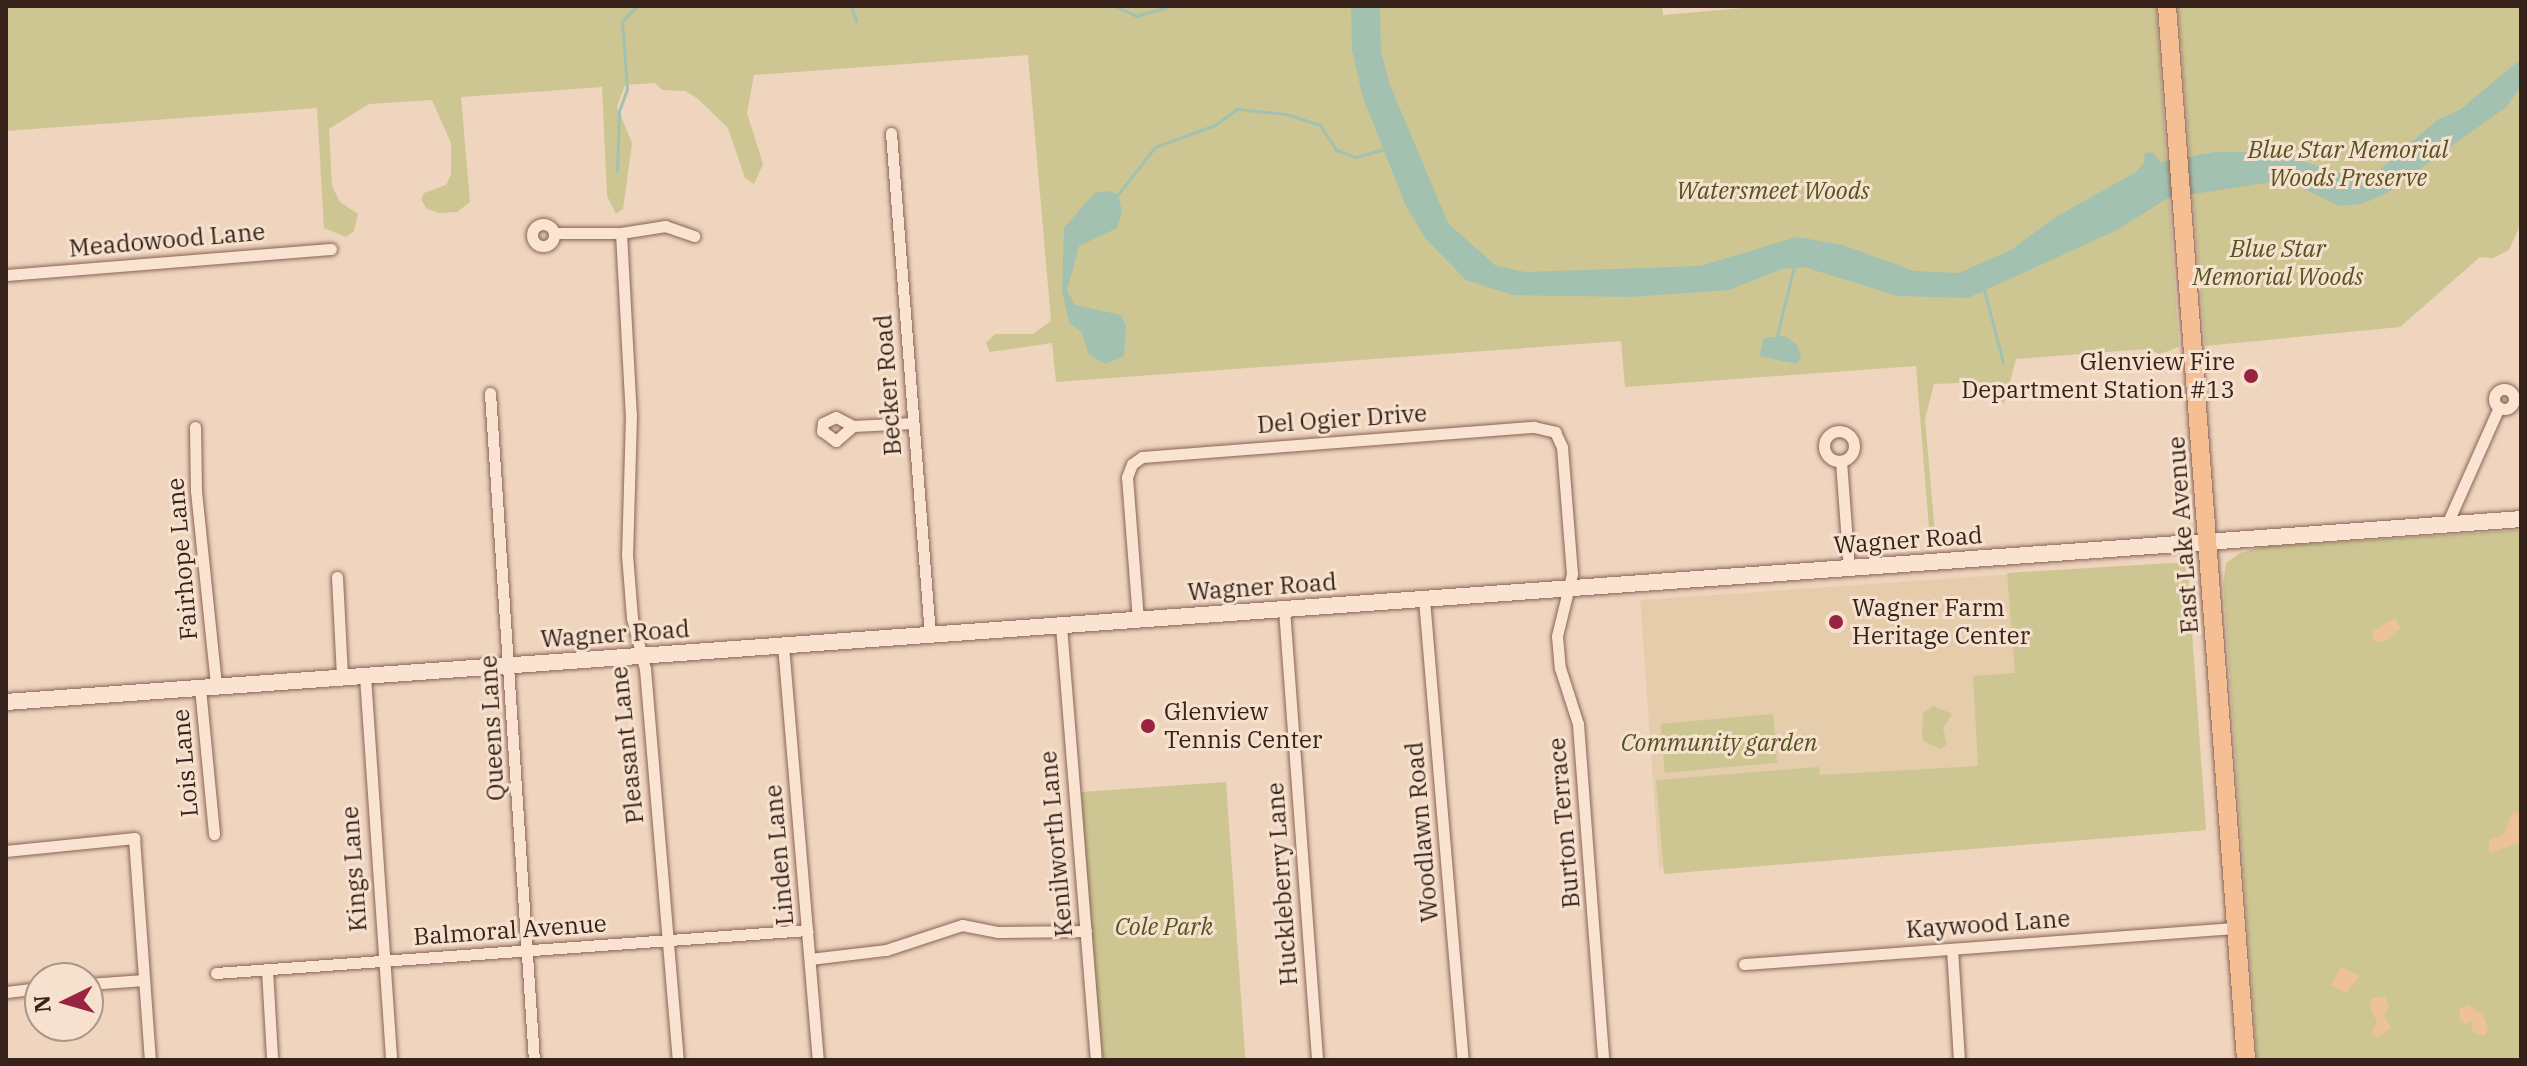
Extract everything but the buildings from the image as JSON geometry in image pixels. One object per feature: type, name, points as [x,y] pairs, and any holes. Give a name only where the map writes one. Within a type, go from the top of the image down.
[{"type":"main road","name":"East Lake Avenue","points":[[2167,6],[2246,1060]]},
{"type":"street","name":"Becker Road","points":[[891,133],[930,635]]},
{"type":"street","points":[[554,233],[621,233],[665,226],[694,236]]},
{"type":"street","name":"Pleasant Lane","points":[[621,233],[630,402],[627,542],[641,656],[678,1060]]},
{"type":"street","name":"Meadowood Lane","points":[[6,275],[331,249]]},
{"type":"street","name":"Queens Lane","points":[[490,393],[530,949],[534,1060]]},
{"type":"street","points":[[2447,524],[2499,407]]},
{"type":"street","points":[[853,426],[913,423]]},
{"type":"street","name":"Fairhope Lane","points":[[195,427],[208,687]]},
{"type":"street","name":"Del Ogier Drive","points":[[1138,620],[1127,477],[1136,460],[1518,428],[1550,428],[1559,438],[1571,589]]},
{"type":"street","points":[[1841,461],[1849,569]]},
{"type":"street","name":"Wagner Road","points":[[6,702],[2521,519]]},
{"type":"street","points":[[337,577],[342,677]]},
{"type":"street","name":"Burton Terrace","points":[[1571,589],[1557,636],[1560,668],[1578,724],[1603,1060]]},
{"type":"street","name":"Woodlawn Road","points":[[1424,599],[1463,1060]]},
{"type":"street","name":"Huckleberry Lane","points":[[1284,609],[1317,1060]]},
{"type":"street","name":"Kenilworth Lane","points":[[1061,626],[1096,1060],[1085,1060]]},
{"type":"street","name":"Linden Lane","points":[[783,645],[818,1060]]},
{"type":"street","name":"Kings Lane","points":[[365,676],[391,1060]]},
{"type":"street","name":"Lois Lane","points":[[208,687],[214,834]]},
{"type":"street","points":[[6,851],[134,838],[150,1060]]},
{"type":"street","points":[[810,959],[886,950],[962,925],[998,932],[1086,931]]},
{"type":"street","name":"Kaywood Lane","points":[[1744,964],[2236,928]]},
{"type":"street","name":"Balmoral Avenue","points":[[216,973],[807,930]]},
{"type":"street","points":[[1952,949],[1959,1060]]},
{"type":"street","points":[[267,970],[272,1057]]},
{"type":"street","points":[[104,983],[144,980]]},
{"type":"green space","name":"Watersmeet Woods","points":[[6,6],[1662,6],[1663,15],[1766,6],[2156,6],[2179,347],[2160,354],[2147,349],[2016,359],[2004,404],[1980,382],[1934,384],[1925,419],[1935,534],[1930,541],[1916,366],[1625,387],[1621,341],[1056,382],[1052,343],[990,352],[986,343],[995,334],[1033,334],[1051,321],[1028,55],[754,75],[747,113],[763,164],[754,184],[745,178],[728,128],[697,98],[685,91],[662,90],[655,83],[625,85],[617,107],[632,143],[623,209],[616,214],[607,196],[602,87],[461,97],[470,202],[457,212],[438,213],[426,208],[421,199],[424,193],[446,185],[451,175],[451,143],[432,100],[369,104],[329,129],[332,186],[340,202],[358,214],[354,231],[346,237],[324,228],[317,108],[6,131]]},
{"type":"green space","name":"Blue Star Memorial Woods Preserve","points":[[2178,6],[2521,6],[2521,223],[2509,250],[2493,258],[2480,257],[2400,327],[2205,346]]},
{"type":"green space","points":[[2521,530],[2521,1060],[2257,1060],[2223,583],[2226,563],[2240,553],[2263,547]]},
{"type":"green space","points":[[2187,562],[2206,830],[1659,869],[1640,600]]},
{"type":"green space","points":[[2187,562],[2206,830],[1664,874],[1656,780],[1819,767],[1820,775],[1978,766],[1973,676],[2015,673],[2007,573]]},
{"type":"green space","points":[[1934,706],[1952,714],[1943,728],[1947,744],[1940,749],[1923,741],[1922,734],[1923,713]]},
{"type":"green space","name":"Community garden","points":[[1773,714],[1777,763],[1665,773],[1660,724]]},
{"type":"green space","name":"Cole Park","points":[[1226,782],[1245,1060],[1100,1060],[1081,792]]},
{"type":"sand","points":[[2395,618],[2400,628],[2384,642],[2373,641],[2373,631]]},
{"type":"sand","points":[[2521,811],[2521,842],[2489,853],[2489,840],[2505,834],[2511,814]]},
{"type":"sand","points":[[2341,967],[2360,976],[2346,993],[2331,985]]},
{"type":"sand","points":[[2385,997],[2389,1006],[2384,1015],[2391,1028],[2377,1038],[2371,1033],[2377,1022],[2369,1005],[2373,998]]},
{"type":"sand","points":[[2468,1005],[2483,1015],[2488,1029],[2485,1036],[2471,1031],[2473,1021],[2465,1024],[2459,1018],[2460,1008]]},
{"type":"shaded area","points":[[1351,6],[1380,6],[1381,52],[1390,85],[1448,223],[1496,266],[1526,272],[1700,266],[1797,237],[1843,245],[1914,271],[1959,273],[2011,250],[2054,218],[2136,172],[2145,162],[2144,153],[2153,152],[2160,162],[2215,152],[2274,152],[2349,176],[2376,173],[2437,120],[2461,109],[2521,59],[2521,87],[2506,107],[2387,193],[2362,204],[2339,206],[2302,188],[2271,182],[2168,198],[2117,230],[1968,298],[1898,296],[1804,267],[1782,269],[1729,290],[1631,297],[1512,295],[1466,280],[1426,239],[1406,206],[1363,98],[1352,50]]},
{"type":"shaded area","points":[[1109,191],[1118,194],[1122,212],[1117,228],[1079,246],[1067,291],[1075,305],[1121,315],[1126,326],[1124,356],[1106,364],[1089,355],[1082,333],[1069,322],[1062,291],[1064,228],[1094,193]]},
{"type":"shaded area","points":[[1785,336],[1797,345],[1801,357],[1797,364],[1759,356],[1764,338]]},
{"type":"waterway","points":[[617,171],[619,111],[627,89],[622,21],[637,6]]},
{"type":"waterway","points":[[851,6],[856,21]]},
{"type":"waterway","points":[[1115,6],[1136,16],[1172,6]]},
{"type":"waterway","points":[[1118,194],[1155,147],[1215,125],[1237,109],[1286,114],[1320,125],[1336,150],[1355,157],[1384,149]]},
{"type":"waterway","points":[[1777,336],[1794,266]]},
{"type":"waterway","points":[[1984,289],[2003,363]]},
{"type":"place","name":"Glenview Fire Department Station #13","points":[[2251,376]]},
{"type":"place","name":"Wagner Farm Heritage Center","points":[[1836,622]]},
{"type":"place","name":"Glenview Tennis Center","points":[[1148,726]]},
{"type":"park label","name":"Blue Star Memorial Woods","points":[[2278,263]]}]
